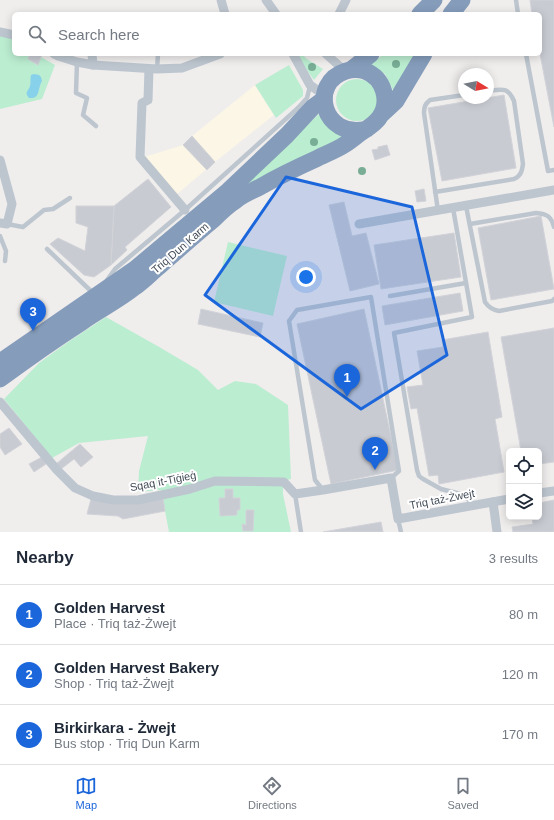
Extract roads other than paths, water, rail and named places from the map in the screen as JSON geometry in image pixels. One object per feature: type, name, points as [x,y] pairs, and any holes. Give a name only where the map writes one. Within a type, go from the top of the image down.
[{"type":"highway","points":[[422,12],[434,0]]},
{"type":"highway","points":[[453,12],[462,0]]},
{"type":"highway","name":"Triq Dun Karm","points":[[0,362],[135,270],[228,191],[287,135],[336,76],[349,70],[368,56]]},
{"type":"highway","name":"Triq Dun Karm","points":[[0,379],[75,326],[135,287],[236,200],[276,178],[342,146],[373,125],[383,113],[396,102],[423,56]]},
{"type":"highway","points":[[349,70],[358,69],[369,73],[381,84],[385,92],[386,102],[383,113]]},
{"type":"highway","points":[[315,102],[325,108],[328,116],[343,129],[353,131],[366,129]]},
{"type":"highway","points":[[0,356],[19,349]]},
{"type":"street","points":[[221,0],[224,12]]},
{"type":"street","points":[[266,0],[275,12]]},
{"type":"street","points":[[340,12],[346,0]]},
{"type":"street","points":[[0,32],[12,35]]},
{"type":"street","points":[[58,56],[77,62],[153,69],[182,68],[204,57]]},
{"type":"street","points":[[92,56],[93,64]]},
{"type":"street","points":[[294,56],[310,85],[315,102]]},
{"type":"street","points":[[329,56],[349,70]]},
{"type":"street","points":[[153,69],[148,100],[142,103],[140,157],[185,210]]},
{"type":"street","points":[[0,160],[12,204],[4,223]]},
{"type":"street","points":[[359,224],[554,190]]},
{"type":"street","name":"Sqaq it-Tiġieġ","points":[[0,402],[74,488],[92,496],[113,500],[138,500],[190,489],[215,481],[284,482],[295,494]]},
{"type":"street","points":[[295,494],[391,478]]},
{"type":"street","name":"Triq taż-Żwejt","points":[[391,478],[398,519],[506,500]]},
{"type":"street","points":[[542,493],[554,491]]},
{"type":"street","points":[[493,502],[497,532]]},
{"type":"lane","points":[[516,0],[518,12]]},
{"type":"lane","points":[[153,69],[157,56]]},
{"type":"lane","points":[[526,56],[548,171],[554,170]]},
{"type":"lane","points":[[77,62],[76,92],[87,98],[82,115],[96,126]]},
{"type":"lane","name":"Triq Dun Karm","points":[[96,297],[115,269],[315,102],[308,98],[310,85]]},
{"type":"lane","points":[[435,192],[514,179],[520,174],[523,164],[514,101],[511,94],[507,91],[502,89],[494,90]]},
{"type":"lane","points":[[438,211],[424,107],[430,100],[458,96]]},
{"type":"lane","points":[[4,223],[23,227],[44,210],[53,209],[70,198]]},
{"type":"lane","points":[[466,206],[485,302],[488,307],[499,312],[554,300]]},
{"type":"lane","points":[[453,208],[472,318],[394,333],[419,476],[441,489],[461,494],[475,505]]},
{"type":"lane","points":[[470,224],[536,213],[548,216],[552,220],[554,227]]},
{"type":"lane","points":[[0,236],[6,251],[5,261]]},
{"type":"lane","points":[[47,250],[96,297]]},
{"type":"lane","points":[[390,296],[466,283]]},
{"type":"lane","points":[[323,490],[315,480],[289,321],[297,310],[371,297],[400,470],[391,478]]},
{"type":"lane","points":[[295,494],[301,532]]},
{"type":"lane","points":[[398,519],[401,532]]},
{"type":"water","points":[[31,75],[39,75],[42,81],[37,95],[33,98],[29,98],[27,93]]},
{"type":"place","name":"Birkirkara - Żwejt","points":[[33,331]]},
{"type":"place","name":"Golden Harvest","points":[[347,397]]},
{"type":"place","name":"Golden Harvest Bakery","points":[[375,470]]}]
